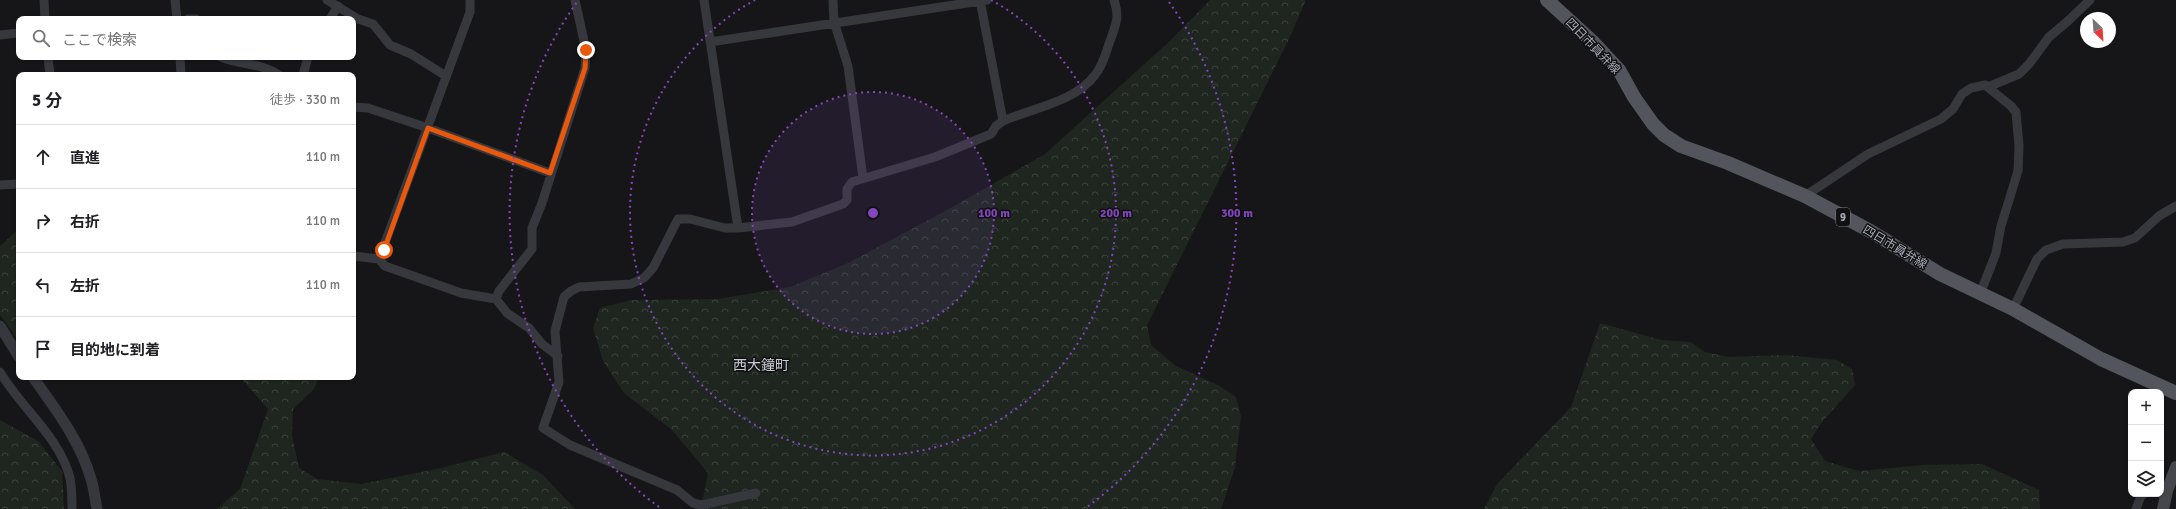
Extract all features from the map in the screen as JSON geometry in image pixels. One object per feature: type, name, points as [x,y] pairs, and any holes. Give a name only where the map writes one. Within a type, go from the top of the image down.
[{"type":"main road","name":"四日市員弁線","points":[[1547,0],[1593,42],[1619,70],[1634,97],[1654,124],[1664,135],[1681,146],[1728,163],[1805,196],[1872,232],[1940,274],[2013,310],[2101,359],[2176,393]]},
{"type":"main road","points":[[2164,491],[2176,467]]},
{"type":"main road","points":[[2163,509],[2164,497]]},
{"type":"street","points":[[44,0],[45,16]]},
{"type":"street","points":[[175,0],[177,16]]},
{"type":"street","points":[[327,0],[353,16]]},
{"type":"street","points":[[379,259],[384,250],[470,12],[470,0]]},
{"type":"street","points":[[496,299],[499,291],[532,249],[532,228],[542,203],[550,173],[585,68],[586,50],[575,0]]},
{"type":"street","points":[[704,0],[738,228]]},
{"type":"street","points":[[833,0],[834,22],[848,66],[864,178]]},
{"type":"street","points":[[710,42],[982,0],[1003,121]]},
{"type":"street","points":[[756,493],[702,505],[693,503],[677,490],[570,445],[543,428],[559,382],[555,331],[564,297],[571,290],[579,287],[631,284],[644,278],[653,268],[678,219],[690,219],[725,228],[792,222],[843,204],[847,200],[847,189],[852,182],[935,157],[991,134],[996,126],[1003,121],[1072,94],[1087,84],[1096,74],[1105,56],[1117,19],[1118,12],[1114,0]]},
{"type":"street","points":[[1988,87],[2019,74],[2029,64],[2049,37],[2090,0]]},
{"type":"street","points":[[332,16],[338,6]]},
{"type":"street","points":[[356,18],[373,24],[390,45],[411,54],[446,76]]},
{"type":"street","points":[[0,35],[16,33]]},
{"type":"street","points":[[48,60],[50,72]]},
{"type":"street","points":[[180,60],[182,72]]},
{"type":"street","points":[[228,60],[274,72]]},
{"type":"street","points":[[304,72],[307,60]]},
{"type":"street","points":[[1805,196],[1868,154],[1941,119],[1953,109],[1962,94],[1971,88],[1985,85],[2016,112],[2019,146],[2018,171],[2001,226],[1996,253],[1980,294]]},
{"type":"street","points":[[356,107],[368,108],[428,128],[550,173]]},
{"type":"street","points":[[0,185],[16,184]]},
{"type":"street","points":[[2013,310],[2037,258],[2046,250],[2063,244],[2122,242],[2135,238],[2159,216],[2176,206]]},
{"type":"street","points":[[356,256],[379,259],[385,266],[461,293],[496,299],[507,313],[529,328],[542,344],[557,353]]},
{"type":"street","points":[[0,326],[16,352]]},
{"type":"street","points":[[0,372],[7,384],[48,434],[65,466],[70,479],[72,509]]},
{"type":"street","points":[[35,380],[68,428],[81,450],[91,479],[97,509]]},
{"type":"street","points":[[2136,509],[2141,497]]},
{"type":"green space","points":[[1210,0],[1306,0],[1289,39],[1147,325],[1151,345],[1176,366],[1218,385],[1236,397],[1241,416],[1235,467],[1221,509],[694,509],[703,498],[708,473],[672,430],[624,393],[603,361],[593,328],[600,308],[631,300],[718,299],[790,287],[848,263],[947,210],[1045,154],[1171,40]]},
{"type":"green space","points":[[16,232],[16,337],[0,315],[0,246]]},
{"type":"green space","points":[[1600,323],[1661,340],[1691,342],[1705,352],[1729,357],[1787,355],[1837,360],[1852,369],[1855,385],[1822,422],[1811,439],[1825,461],[1859,471],[1924,465],[1982,464],[2039,490],[2040,509],[1484,509],[1497,484],[1571,407]]},
{"type":"green space","points":[[243,380],[318,380],[314,389],[293,409],[292,435],[299,468],[317,479],[361,484],[437,469],[504,452],[543,475],[575,509],[217,509],[240,489],[268,409]]},
{"type":"green space","points":[[0,420],[38,441],[62,471],[64,509],[0,509]]},
{"type":"district","name":"西大鐘町","points":[[761,365]]},
{"type":"route","points":[[384,250],[428,128],[550,173],[585,68],[586,50]]}]
